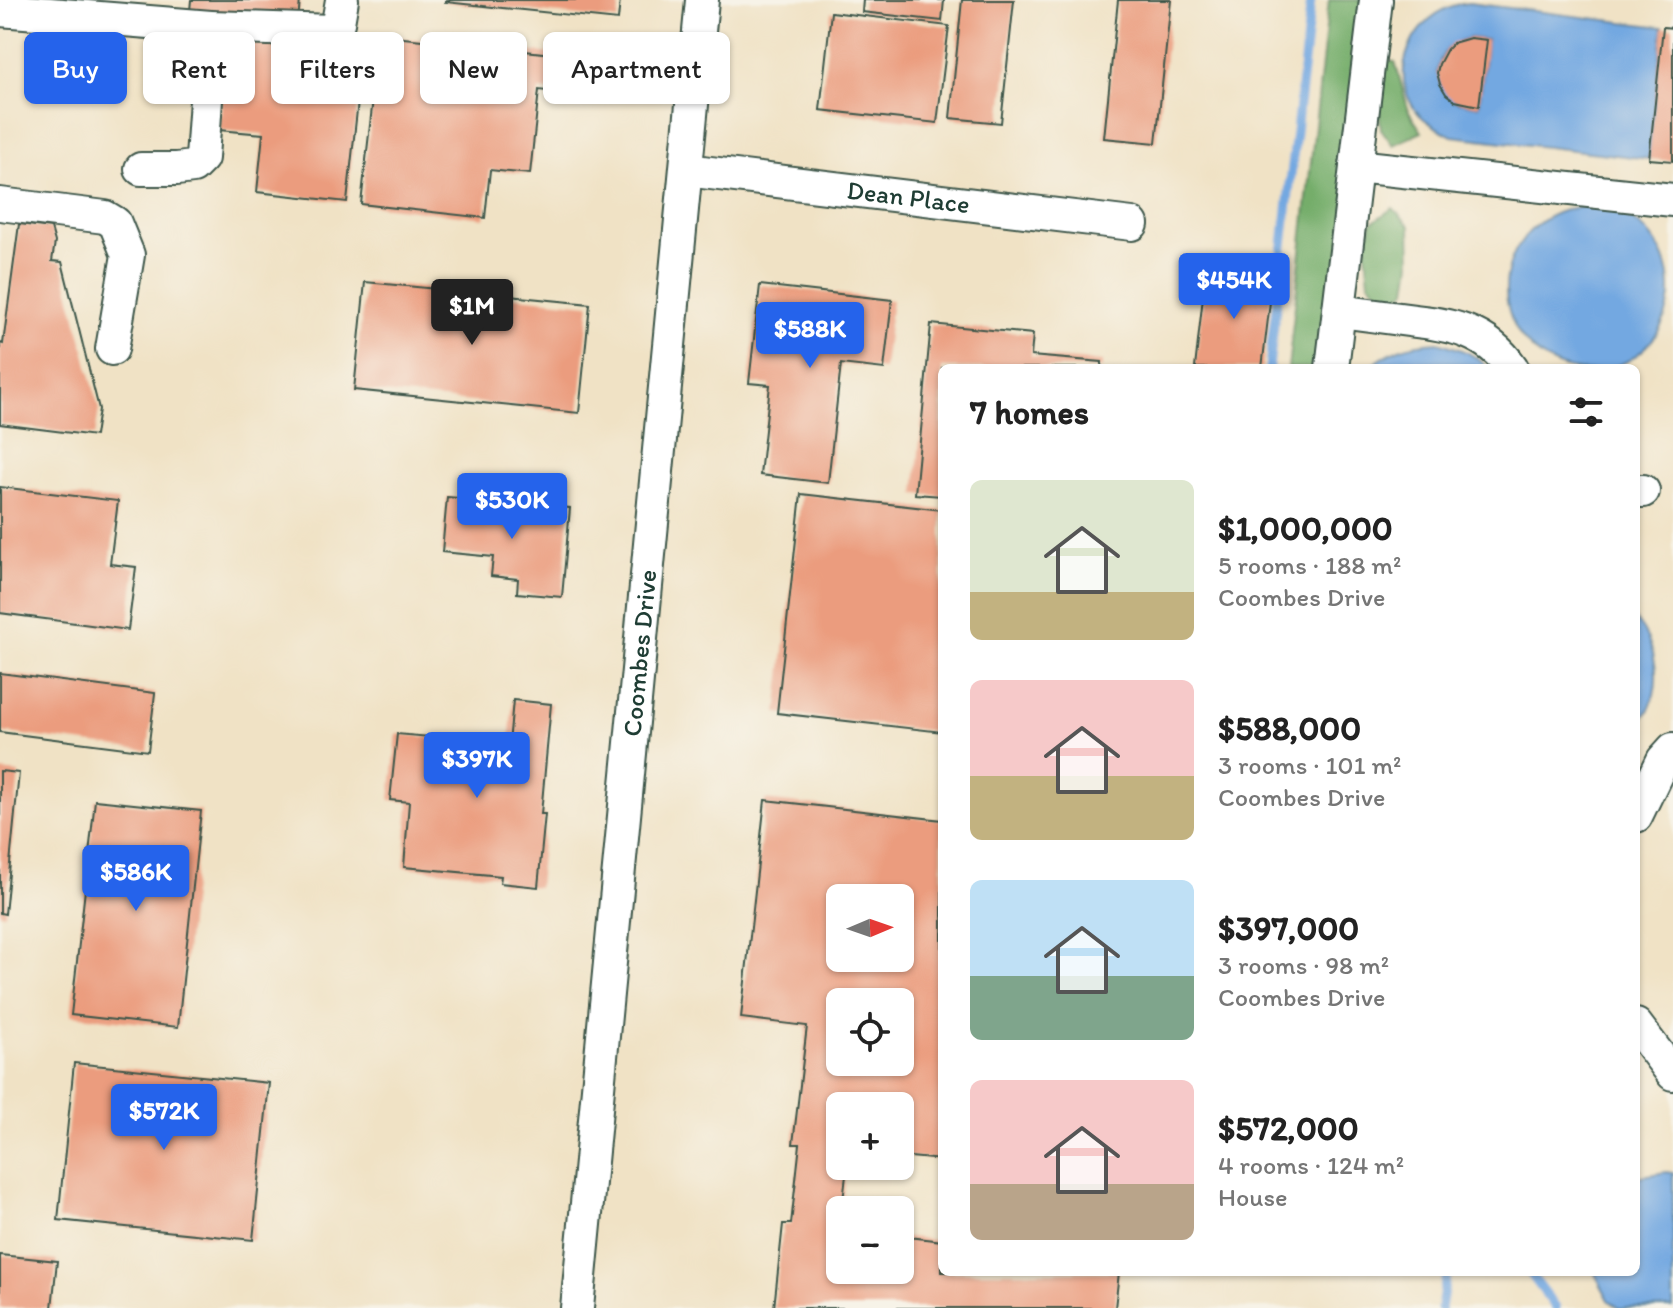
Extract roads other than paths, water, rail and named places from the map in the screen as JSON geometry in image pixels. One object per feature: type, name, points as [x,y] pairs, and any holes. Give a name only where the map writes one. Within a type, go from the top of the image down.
[{"type":"street","points":[[0,10],[110,9],[211,27],[332,31],[338,23],[342,0]]},
{"type":"street","name":"Coombes Drive","points":[[577,1308],[702,0]]},
{"type":"street","points":[[1332,364],[1376,0]]},
{"type":"street","points":[[141,169],[193,167],[202,158],[211,27]]},
{"type":"street","points":[[1356,166],[1673,200]]},
{"type":"street","name":"Dean Place","points":[[686,170],[1132,224]]},
{"type":"street","points":[[0,204],[105,217],[115,223],[128,255],[112,349]]},
{"type":"street","points":[[1339,311],[1459,328],[1480,337],[1509,364]]},
{"type":"street","points":[[1640,808],[1663,760],[1673,749]]},
{"type":"street","points":[[1640,1030],[1673,1074]]},
{"type":"water","points":[[1469,3],[1663,27],[1649,159],[1452,136],[1435,127],[1412,105],[1405,89],[1404,72],[1407,55],[1424,25],[1452,6]],"holes":[[[1470,38],[1487,40],[1479,106],[1455,101],[1437,73],[1441,60],[1457,42]]]},
{"type":"water","points":[[1572,209],[1604,209],[1633,221],[1656,244],[1668,273],[1668,305],[1656,334],[1646,347],[1619,364],[1557,364],[1543,357],[1520,334],[1508,305],[1508,273],[1520,244],[1543,221]]},
{"type":"water","points":[[1438,342],[1459,349],[1484,364],[1375,364],[1401,348]]},
{"type":"water","points":[[1640,626],[1653,652],[1655,664],[1655,688],[1648,711],[1640,721]]},
{"type":"water","points":[[1673,1173],[1673,1308],[1619,1308],[1609,1300],[1596,1276],[1640,1276],[1642,1176]]},
{"type":"waterway","points":[[1269,364],[1311,0]]},
{"type":"waterway","points":[[1441,1308],[1446,1276]]},
{"type":"waterway","points":[[1532,1276],[1556,1308]]}]
